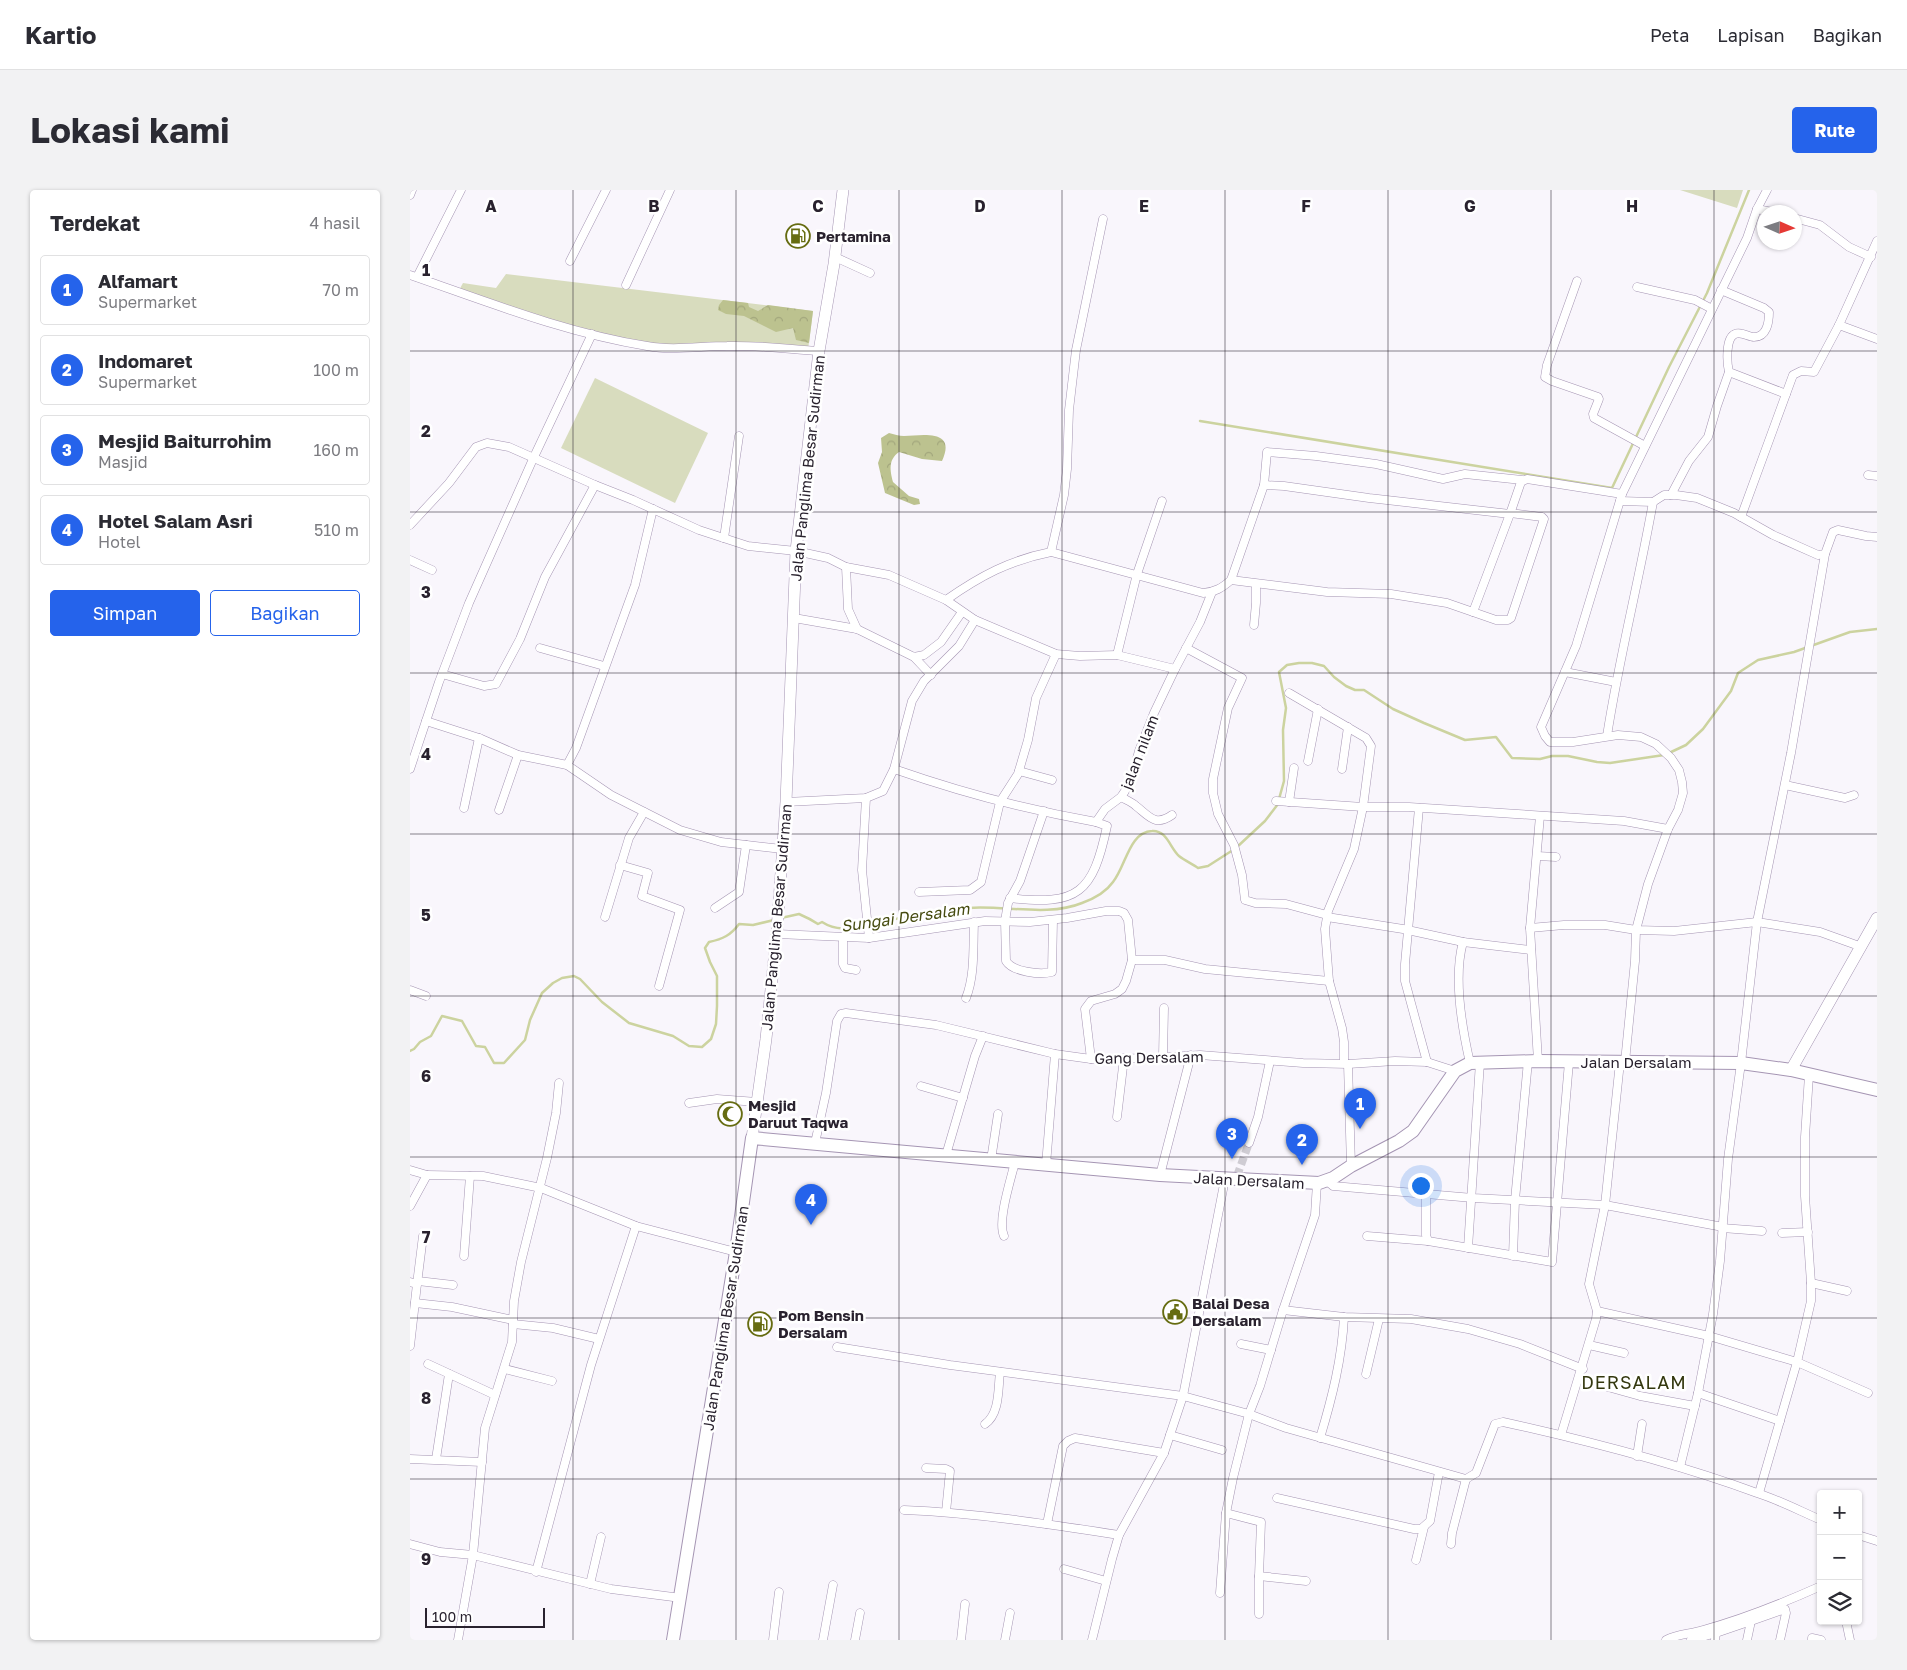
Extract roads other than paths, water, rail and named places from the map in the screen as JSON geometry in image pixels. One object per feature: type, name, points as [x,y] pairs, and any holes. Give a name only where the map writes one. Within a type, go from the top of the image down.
[{"type":"main road","name":"Jalan Panglima Besar Sudirman","points":[[673,1640],[736,1252],[766,1039],[777,932],[786,802],[796,551],[819,351],[835,257],[843,190]]},
{"type":"main road","points":[[1791,1070],[1877,918]]},
{"type":"main road","name":"Jalan Dersalam","points":[[752,1138],[1160,1175],[1322,1182],[1413,1132],[1455,1071],[1475,1062],[1741,1063],[1791,1070],[1877,1090]]},
{"type":"street","points":[[410,195],[412,190]]},
{"type":"street","points":[[461,190],[413,276],[477,300],[548,322],[648,347],[729,346],[819,351]]},
{"type":"street","points":[[570,261],[606,190]]},
{"type":"street","points":[[626,285],[670,190]]},
{"type":"street","points":[[1759,205],[1767,190]]},
{"type":"street","points":[[1562,1435],[1583,1369],[1596,1319],[1597,1311],[1589,1291],[1589,1284],[1605,1204],[1609,1153],[1634,978],[1636,930],[1648,884],[1683,793],[1679,770],[1671,758],[1656,744],[1641,737],[1618,735],[1573,742],[1550,742],[1544,736],[1541,727],[1576,646],[1621,497],[1642,444],[1747,238],[1757,209]]},
{"type":"street","points":[[1051,552],[1064,495],[1069,410],[1076,350],[1103,219]]},
{"type":"street","points":[[1802,220],[1820,225],[1849,247],[1870,258]]},
{"type":"street","points":[[1741,517],[1793,374],[1801,371],[1814,372],[1839,325],[1877,241]]},
{"type":"street","points":[[835,257],[870,273]]},
{"type":"street","points":[[1577,281],[1547,365],[1545,377],[1598,397],[1599,399],[1593,414],[1594,418],[1642,444]]},
{"type":"street","points":[[1637,287],[1698,301],[1710,308]]},
{"type":"street","points":[[1671,495],[1689,461],[1708,437],[1729,372],[1727,356],[1730,341],[1735,333],[1753,337],[1760,335],[1768,325],[1768,312],[1764,308],[1721,290]]},
{"type":"street","points":[[1839,325],[1877,339]]},
{"type":"street","points":[[410,769],[442,674],[469,603],[592,334]]},
{"type":"street","points":[[1729,372],[1786,394]]},
{"type":"street","points":[[724,538],[739,436]]},
{"type":"street","points":[[410,525],[449,482],[476,447],[487,444],[510,447],[699,530],[748,546],[796,551],[828,558],[846,566],[889,575],[946,600],[975,620],[1056,654],[1117,655],[1175,669]]},
{"type":"street","points":[[946,600],[975,580],[1002,566],[1027,557],[1051,552],[1203,592],[1212,592],[1222,588],[1231,580],[1264,485],[1267,452],[1376,464],[1443,480],[1465,474],[1527,479],[1652,502],[1671,495],[1697,498],[1741,517],[1773,536],[1818,554],[1825,554]]},
{"type":"street","points":[[1868,475],[1877,476]]},
{"type":"street","points":[[1473,612],[1522,480]]},
{"type":"street","points":[[442,674],[484,686],[496,684],[520,639],[545,577],[595,485]]},
{"type":"street","points":[[1231,580],[1327,592],[1391,594],[1447,603],[1498,620],[1508,620],[1511,618],[1544,519],[1542,517],[1510,513],[1264,485]]},
{"type":"street","points":[[1117,655],[1137,574],[1162,500]]},
{"type":"street","points":[[1607,736],[1616,682],[1642,562],[1652,502]]},
{"type":"street","points":[[566,765],[576,748],[634,585],[653,509]]},
{"type":"street","points":[[1680,1467],[1698,1393],[1720,1261],[1728,1159],[1757,922],[1785,785],[1825,554],[1833,532],[1838,530],[1877,537]]},
{"type":"street","points":[[410,560],[432,570]]},
{"type":"street","points":[[846,566],[848,608],[857,629]]},
{"type":"street","points":[[1254,625],[1256,584]]},
{"type":"street","name":"jalan nilam","points":[[1096,822],[1105,809],[1121,797],[1133,772],[1154,713],[1200,622],[1212,592]]},
{"type":"street","points":[[914,657],[924,655],[941,642],[962,612]]},
{"type":"street","points":[[794,618],[857,629],[914,657],[931,674]]},
{"type":"street","points":[[786,802],[866,798],[883,791],[894,769],[912,701],[924,681],[959,646],[975,620]]},
{"type":"street","points":[[540,648],[604,666]]},
{"type":"street","points":[[1186,648],[1242,678],[1228,708],[1213,770],[1213,793],[1218,814],[1234,845],[1242,874],[1245,900],[1255,903],[1286,904],[1327,916],[1463,942],[1531,950]]},
{"type":"street","points":[[919,892],[970,890],[981,882],[1000,802],[1020,770],[1036,698],[1056,654]]},
{"type":"street","points":[[1565,672],[1616,682]]},
{"type":"street","points":[[1289,693],[1366,738],[1371,746],[1363,807],[1354,849],[1327,916],[1325,929],[1329,981],[1344,1042],[1351,1166]]},
{"type":"street","points":[[1308,760],[1318,709]]},
{"type":"street","points":[[426,721],[479,738],[518,755],[566,765],[611,795],[680,830],[721,842],[782,849]]},
{"type":"street","points":[[1342,769],[1348,727]]},
{"type":"street","points":[[464,808],[479,738]]},
{"type":"street","points":[[499,810],[518,755]]},
{"type":"street","points":[[1288,802],[1294,768]]},
{"type":"street","points":[[894,769],[950,789],[1107,826],[1103,847],[1091,877],[1083,888],[1072,896],[1032,901],[1009,901]]},
{"type":"street","points":[[1020,770],[1052,780]]},
{"type":"street","points":[[1785,785],[1845,798],[1854,795]]},
{"type":"street","points":[[1121,797],[1134,804],[1153,819],[1160,820],[1172,815]]},
{"type":"street","points":[[866,798],[862,860],[868,933]]},
{"type":"street","points":[[1276,801],[1624,821],[1668,829]]},
{"type":"street","points":[[1419,808],[1407,930],[1405,981],[1427,1062]]},
{"type":"street","points":[[1044,810],[1020,881],[1009,901],[1005,917],[1008,963],[1020,969],[1052,972],[1053,920]]},
{"type":"street","points":[[605,916],[629,838],[644,812]]},
{"type":"street","points":[[1513,1256],[1515,1200],[1533,1061],[1530,928],[1540,816]]},
{"type":"street","points":[[715,908],[739,892],[746,845]]},
{"type":"street","points":[[1537,856],[1556,857]]},
{"type":"street","points":[[620,864],[648,873],[642,896],[680,910],[659,986]]},
{"type":"street","points":[[777,932],[843,938],[868,933],[1005,917],[1053,920],[1106,911],[1124,913],[1128,920],[1132,960],[1122,989],[1115,994],[1091,1001],[1084,1009],[1091,1059]]},
{"type":"street","points":[[966,998],[972,974],[974,922]]},
{"type":"street","points":[[1530,928],[1564,925],[1605,925],[1636,930],[1674,931],[1757,922],[1820,932],[1862,947]]},
{"type":"street","points":[[843,938],[843,964],[846,968],[856,970]]},
{"type":"street","points":[[1463,942],[1460,953],[1459,982],[1465,1040],[1475,1062],[1472,1198],[1468,1248]]},
{"type":"street","points":[[1132,960],[1166,960],[1205,970],[1329,981]]},
{"type":"street","points":[[410,990],[426,996]]},
{"type":"street","points":[[1163,1057],[1164,1008]]},
{"type":"street","name":"Gang Dersalam","points":[[815,1143],[826,1093],[837,1021],[841,1014],[846,1013],[936,1025],[1054,1054],[1091,1059],[1191,1055],[1346,1064],[1395,1061],[1427,1062],[1455,1071]]},
{"type":"street","points":[[946,1155],[975,1056],[984,1036]]},
{"type":"street","points":[[1046,1165],[1054,1054]]},
{"type":"street","points":[[1160,1175],[1191,1055]]},
{"type":"street","points":[[1118,1117],[1124,1058]]},
{"type":"street","points":[[1249,1143],[1258,1117],[1270,1060]]},
{"type":"street","points":[[1368,1236],[1428,1241],[1552,1262],[1570,1062]]},
{"type":"street","points":[[1758,1493],[1797,1362],[1808,1316],[1811,1283],[1805,1196],[1805,1137],[1809,1075]]},
{"type":"street","points":[[458,1640],[473,1556],[486,1428],[512,1342],[514,1302],[521,1262],[541,1188],[556,1113],[559,1082]]},
{"type":"street","points":[[921,1086],[963,1098]]},
{"type":"street","points":[[689,1103],[717,1099],[756,1102]]},
{"type":"street","points":[[991,1160],[998,1114]]},
{"type":"street","points":[[1004,1236],[1002,1228],[1003,1214],[1015,1162]]},
{"type":"street","points":[[410,1170],[427,1175],[484,1176],[541,1188],[636,1226],[736,1252]]},
{"type":"street","points":[[410,1206],[427,1175]]},
{"type":"street","points":[[464,1256],[470,1176]]},
{"type":"street","points":[[1092,1640],[1119,1535],[1164,1453],[1183,1396],[1232,1178]]},
{"type":"street","points":[[1220,1593],[1226,1513],[1233,1478],[1249,1414],[1260,1386],[1282,1310],[1311,1228],[1322,1182],[1333,1186],[1472,1198],[1605,1204],[1722,1227],[1762,1231]]},
{"type":"street","points":[[1426,1194],[1426,1235],[1428,1241]]},
{"type":"street","points":[[536,1572],[599,1339],[636,1226]]},
{"type":"street","points":[[1782,1233],[1808,1232]]},
{"type":"street","points":[[410,1346],[415,1303],[415,1282],[424,1236]]},
{"type":"street","points":[[415,1282],[453,1285]]},
{"type":"street","points":[[1811,1283],[1846,1291]]},
{"type":"street","points":[[415,1303],[452,1307],[513,1322],[553,1328],[599,1339]]},
{"type":"street","points":[[1282,1310],[1344,1317],[1411,1318],[1468,1329],[1520,1344],[1583,1369]]},
{"type":"street","points":[[1597,1311],[1709,1336],[1797,1362],[1868,1393]]},
{"type":"street","points":[[1320,1438],[1338,1374],[1343,1341],[1344,1317]]},
{"type":"street","points":[[1366,1374],[1379,1319]]},
{"type":"street","points":[[1241,1344],[1271,1350]]},
{"type":"street","points":[[1590,1345],[1624,1353]]},
{"type":"street","points":[[837,1347],[1000,1372],[1183,1396],[1249,1414],[1320,1438],[1466,1479]]},
{"type":"street","points":[[428,1364],[495,1396]]},
{"type":"street","points":[[505,1369],[552,1381]]},
{"type":"street","points":[[986,1424],[991,1421],[996,1408],[1000,1372]]},
{"type":"street","points":[[436,1459],[448,1374]]},
{"type":"street","points":[[1580,1379],[1640,1396],[1695,1406]]},
{"type":"street","points":[[1698,1393],[1780,1421]]},
{"type":"street","points":[[1451,1544],[1466,1479],[1476,1473],[1495,1424],[1503,1422],[1562,1435],[1680,1467],[1758,1493],[1817,1518]]},
{"type":"street","points":[[1637,1456],[1642,1424]]},
{"type":"street","points":[[1170,1435],[1222,1450]]},
{"type":"street","points":[[1047,1524],[1063,1446],[1068,1441],[1075,1438],[1164,1453]]},
{"type":"street","points":[[410,1458],[482,1462]]},
{"type":"street","points":[[926,1468],[950,1471],[946,1512]]},
{"type":"street","points":[[1277,1498],[1409,1529],[1418,1529],[1429,1523],[1439,1472]]},
{"type":"street","points":[[904,1510],[946,1512],[1119,1535]]},
{"type":"street","points":[[1226,1513],[1261,1522],[1260,1614]]},
{"type":"street","points":[[1416,1560],[1424,1527]]},
{"type":"street","points":[[1862,1536],[1877,1541]]},
{"type":"street","points":[[590,1584],[600,1537]]},
{"type":"street","points":[[410,1544],[440,1552],[473,1556],[611,1589],[681,1598]]},
{"type":"street","points":[[1064,1569],[1106,1582]]},
{"type":"street","points":[[1259,1576],[1306,1581]]},
{"type":"street","points":[[823,1640],[833,1585]]},
{"type":"street","points":[[1666,1640],[1671,1637],[1703,1630],[1781,1604],[1817,1588]]},
{"type":"street","points":[[773,1640],[779,1592]]},
{"type":"street","points":[[961,1640],[965,1604]]},
{"type":"street","points":[[1691,1640],[1715,1636],[1785,1609],[1786,1613],[1780,1640]]},
{"type":"street","points":[[855,1640],[860,1613]]},
{"type":"street","points":[[1005,1640],[1010,1613]]},
{"type":"street","points":[[1747,1640],[1751,1621]]},
{"type":"street","points":[[1847,1625],[1850,1640]]},
{"type":"street","points":[[1812,1640],[1812,1638],[1821,1640]]},
{"type":"waterway","points":[[1200,421],[1612,488],[1669,367],[1707,293],[1749,190]]},
{"type":"waterway","name":"Sungai Dersalam","points":[[1669,753],[1686,745],[1703,729],[1731,691],[1738,673],[1758,660],[1794,652],[1850,632],[1877,629]]},
{"type":"waterway","name":"Sungai Dersalam","points":[[1279,799],[1284,781],[1283,730],[1286,708],[1279,672],[1287,665],[1299,663],[1312,663],[1324,666],[1346,686],[1355,690],[1364,690],[1393,709],[1465,740],[1496,737],[1512,758],[1540,759],[1552,756],[1568,756],[1610,763],[1664,755]]},
{"type":"waterway","name":"Sungai Dersalam","points":[[1237,847],[1265,821],[1278,804]]},
{"type":"waterway","name":"Sungai Dersalam","points":[[870,925],[919,914],[956,909],[982,907],[1040,910],[1069,907],[1082,903],[1099,895],[1110,886],[1133,843],[1144,833],[1152,831],[1157,831],[1165,836],[1179,856],[1198,868],[1208,866],[1233,850]]},
{"type":"waterway","name":"Sungai Dersalam","points":[[781,918],[799,914],[818,924],[822,922],[832,927],[865,926]]},
{"type":"waterway","name":"Sungai Dersalam","points":[[410,1051],[420,1042],[431,1036],[442,1016],[462,1021],[476,1046],[485,1047],[494,1063],[504,1063],[525,1040],[530,1020],[542,993],[562,978],[574,976],[580,979],[602,1002],[629,1023],[673,1036],[689,1046],[702,1047],[711,1039],[716,1024],[717,1006],[717,976],[705,948],[709,942],[726,936],[739,924],[753,925],[774,920]]},
{"type":"tunnel","points":[[1237,1176],[1249,1143]]},
{"type":"place","name":"Pertamina","points":[[798,236]]},
{"type":"place","name":"Mesjid Daruut Taqwa","points":[[730,1114]]},
{"type":"place","name":"Alfamart","points":[[1360,1129]]},
{"type":"place","name":"Mesjid Baiturrohim","points":[[1232,1159]]},
{"type":"place","name":"Indomaret","points":[[1302,1165]]},
{"type":"place","name":"Hotel Salam Asri","points":[[811,1225]]},
{"type":"place","name":"Balai Desa Dersalam","points":[[1175,1312]]},
{"type":"place","name":"Pom Bensin Dersalam","points":[[760,1324]]},
{"type":"district","name":"DERSALAM","points":[[1634,1382]]}]
